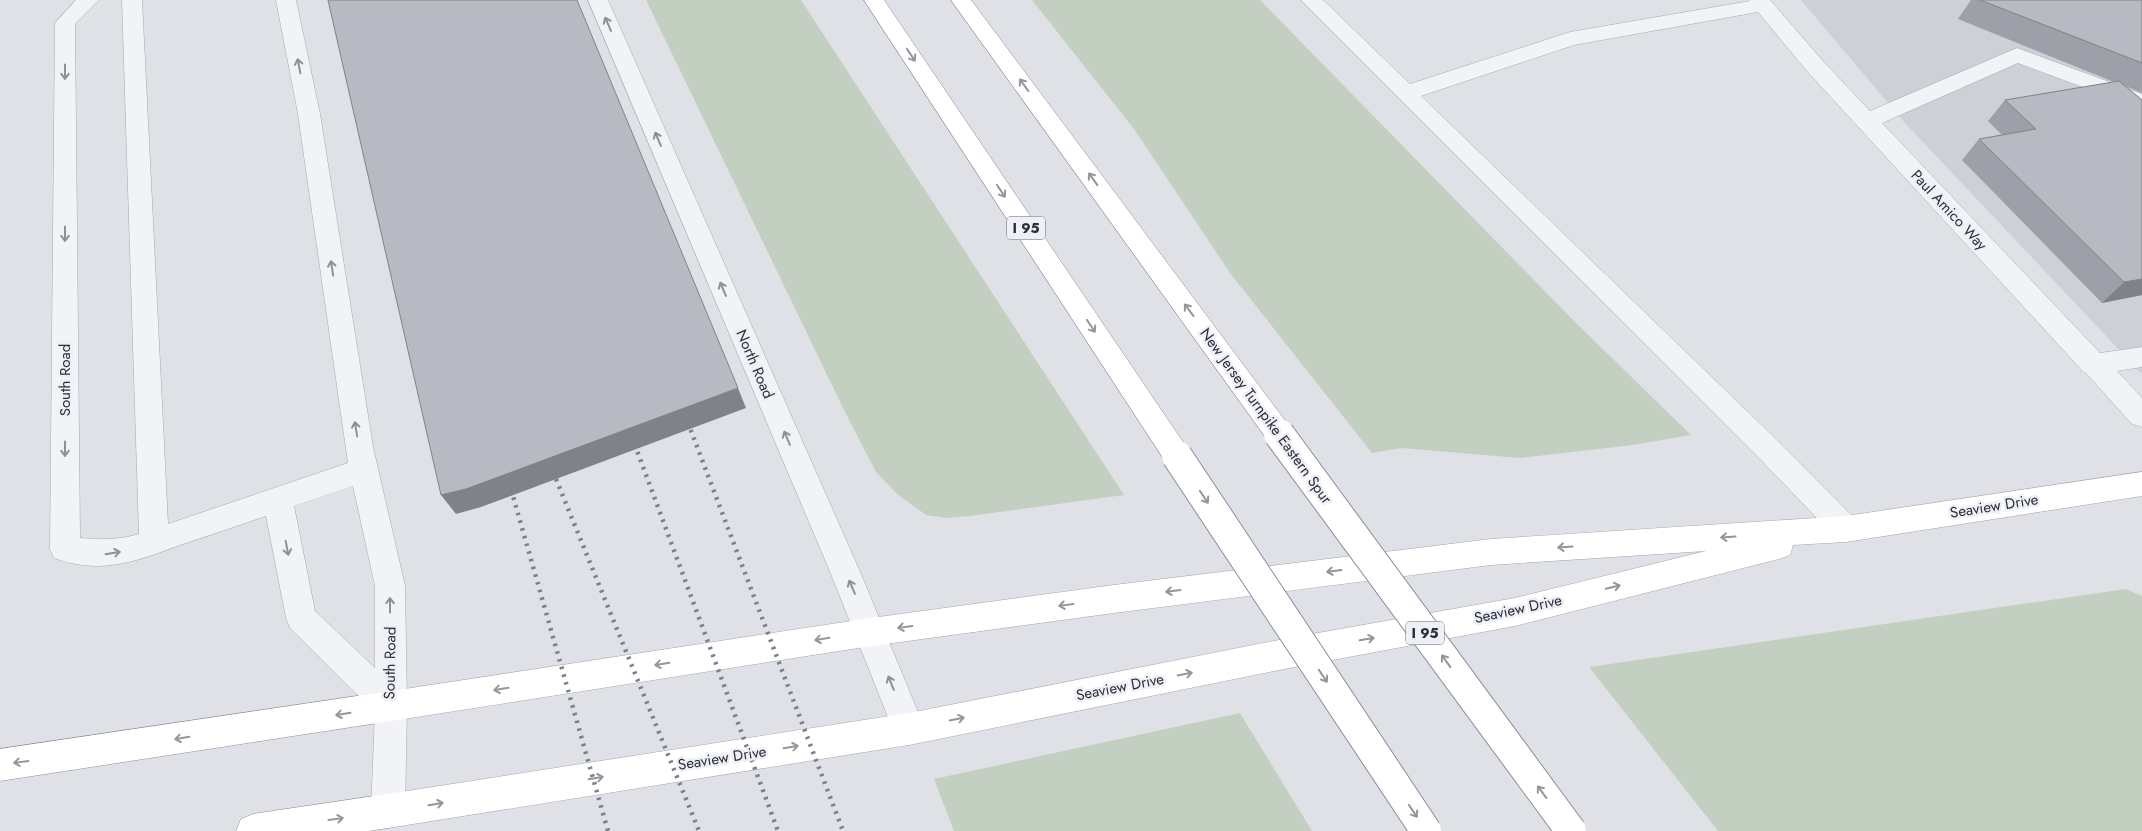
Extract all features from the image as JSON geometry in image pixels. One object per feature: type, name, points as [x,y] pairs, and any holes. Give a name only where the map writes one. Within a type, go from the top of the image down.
[{"type":"main road","points":[[866,0],[888,20]]},
{"type":"main road","name":"I 95","points":[[874,0],[1426,831]]},
{"type":"main road","name":"New Jersey Turnpike Eastern Spur","points":[[962,0],[1571,831]]},
{"type":"main road","name":"Seaview Drive","points":[[0,765],[871,632],[1114,599],[1491,552],[1846,529],[2142,484]]},
{"type":"main road","name":"Seaview Drive","points":[[253,831],[909,729],[1284,654],[1515,612],[1846,529]]},
{"type":"street","name":"South Road","points":[[89,0],[78,8],[65,23],[65,549],[105,554],[154,542],[364,470]]},
{"type":"street","points":[[132,0],[154,542]]},
{"type":"street","name":"South Road","points":[[286,0],[309,114],[359,447],[390,586],[391,706]]},
{"type":"street","name":"North Road","points":[[598,0],[871,632],[909,729]]},
{"type":"street","points":[[1311,0],[1773,454],[1846,529]]},
{"type":"street","points":[[1406,94],[1570,40],[1759,2]]},
{"type":"street","name":"Paul Amico Way","points":[[1759,2],[1814,65],[2092,365],[2142,416]]},
{"type":"street","points":[[1867,121],[2017,55],[2142,102]]},
{"type":"street","points":[[2092,365],[2142,357]]},
{"type":"street","name":"South Road","points":[[278,500],[301,618],[391,706]]},
{"type":"street","points":[[388,811],[391,706]]},
{"type":"shaded area","points":[[1801,0],[2142,0],[2142,374],[1904,122]]},
{"type":"green space","points":[[646,0],[801,0],[1124,495],[946,518],[926,515],[897,494],[876,472],[845,412]]},
{"type":"green space","points":[[1032,0],[1260,0],[1575,322],[1691,435],[1633,445],[1520,458],[1401,448],[1372,453],[1230,273],[1134,129]]},
{"type":"green space","points":[[2126,589],[2142,596],[2142,831],[1718,831],[1589,667]]},
{"type":"green space","points":[[1240,713],[1312,831],[954,831],[934,779]]},
{"type":"building","points":[[328,0],[577,0],[738,388],[466,489],[441,495]]},
{"type":"building","points":[[1980,0],[2142,0],[2142,63]]},
{"type":"building","points":[[2119,81],[2142,100],[2142,279],[2124,282],[1979,139],[2036,129],[2005,100]]},
{"type":"railway","points":[[685,415],[843,831]]},
{"type":"railway","points":[[632,437],[778,831]]},
{"type":"railway","points":[[556,479],[699,831]]},
{"type":"railway","points":[[509,482],[608,831]]}]
